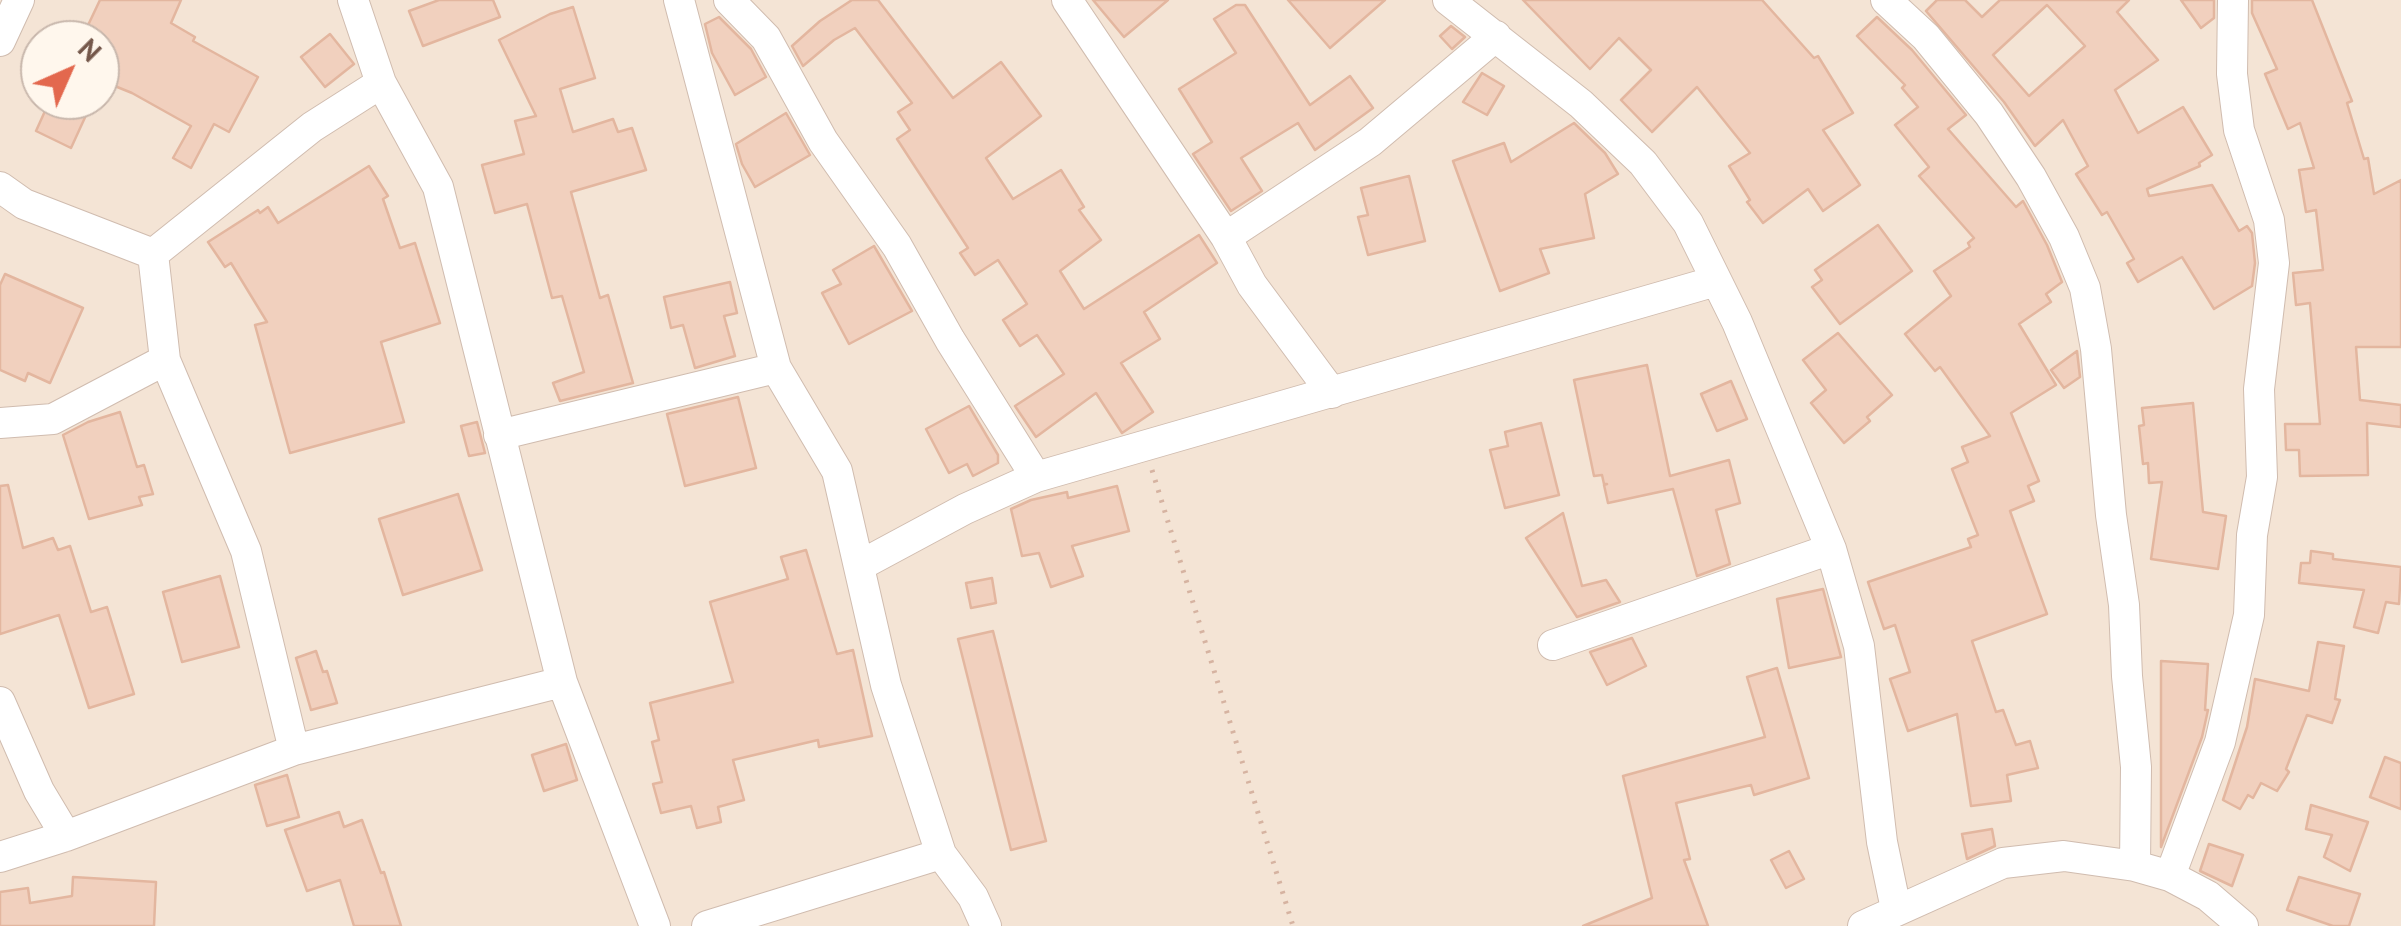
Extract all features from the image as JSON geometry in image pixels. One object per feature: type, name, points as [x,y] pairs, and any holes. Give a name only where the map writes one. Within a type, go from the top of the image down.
[{"type":"street","points":[[0,41],[19,0]]},
{"type":"street","points":[[353,0],[381,83],[438,186],[562,682],[655,926]]},
{"type":"street","points":[[679,0],[776,368],[837,471],[886,685],[941,854],[973,897],[986,926]]},
{"type":"street","points":[[730,0],[766,38],[823,141],[897,246],[950,340],[1036,477]]},
{"type":"street","points":[[1067,0],[1226,237],[1252,285],[1332,393]]},
{"type":"street","points":[[1448,0],[1581,104],[1642,163],[1688,222],[1831,549],[1860,646],[1882,842],[1896,909]]},
{"type":"street","points":[[1886,0],[1926,36],[1989,114],[2048,207],[2085,288],[2096,349],[2124,606],[2126,676],[2136,767],[2136,866]]},
{"type":"street","points":[[2170,876],[2220,742],[2250,615],[2252,535],[2262,477],[2259,389],[2274,263],[2269,220],[2239,130],[2232,74],[2234,0]]},
{"type":"street","points":[[1226,237],[1370,142],[1496,36]]},
{"type":"street","points":[[153,254],[312,127],[381,83]]},
{"type":"street","points":[[0,187],[24,204],[153,254]]},
{"type":"street","points":[[153,254],[165,360],[246,552],[294,750]]},
{"type":"street","points":[[859,566],[965,509],[1036,477],[1716,281]]},
{"type":"street","points":[[0,423],[52,419],[165,360]]},
{"type":"street","points":[[498,435],[776,368]]},
{"type":"street","points":[[1553,645],[1831,549]]},
{"type":"street","points":[[0,857],[294,750],[562,682]]},
{"type":"street","points":[[0,702],[39,792],[66,836]]},
{"type":"street","points":[[707,926],[941,854]]},
{"type":"street","points":[[1863,926],[2004,863],[2064,856],[2136,866],[2170,876],[2208,896],[2243,926]]},
{"type":"path","points":[[1144,444],[1293,926]]},
{"type":"shaded area","points":[[0,0],[2401,0],[2401,926],[0,926]]},
{"type":"building","points":[[100,0],[181,0],[171,23],[195,37],[193,41],[258,77],[229,132],[214,124],[191,168],[173,158],[191,126],[120,88],[120,20],[90,20]]},
{"type":"building","points":[[439,0],[493,0],[500,17],[423,46],[409,11]]},
{"type":"building","points":[[852,0],[878,0],[953,98],[1001,62],[1041,116],[986,158],[1013,199],[1061,170],[1084,207],[1079,210],[1101,240],[1060,271],[1084,309],[1199,235],[1217,263],[1144,312],[1160,339],[1121,363],[1153,412],[1122,433],[1096,393],[1036,437],[1015,406],[1064,374],[1037,335],[1020,346],[1003,320],[1027,304],[998,260],[975,275],[960,253],[968,248],[897,139],[910,130],[898,112],[912,103],[855,28],[803,66],[792,46]]},
{"type":"building","points":[[1093,0],[1168,0],[1124,37]]},
{"type":"building","points":[[1288,0],[1385,0],[1330,48]]},
{"type":"building","points":[[1523,0],[1762,0],[1814,58],[1818,56],[1853,113],[1823,130],[1860,185],[1823,211],[1808,189],[1763,223],[1729,166],[1750,153],[1697,87],[1652,132],[1621,100],[1651,70],[1619,38],[1590,69]]},
{"type":"building","points":[[1937,0],[1965,0],[1982,17],[2000,0],[2129,0],[2117,12],[2158,60],[2115,90],[2138,133],[2183,107],[2212,155],[2200,166],[2147,189],[2149,196],[2212,185],[2239,231],[2247,226],[2252,233],[2252,286],[2214,309],[2182,257],[2138,282],[2127,263],[2134,259],[2107,212],[2102,215],[2076,174],[2088,166],[2063,120],[2035,146],[2004,102],[1926,11]],"holes":[[[2047,5],[2085,46],[2029,96],[1993,55]]]},
{"type":"building","points":[[2181,0],[2214,0],[2214,18],[2201,28]]},
{"type":"building","points":[[2252,0],[2312,0],[2352,101],[2347,103],[2364,159],[2368,158],[2374,194],[2401,180],[2401,347],[2356,347],[2360,400],[2401,405],[2401,427],[2367,423],[2368,475],[2300,476],[2299,450],[2286,450],[2285,424],[2320,424],[2310,303],[2296,305],[2293,273],[2323,270],[2316,210],[2306,212],[2299,170],[2314,168],[2300,123],[2288,129],[2265,74],[2277,69],[2252,13]]},
{"type":"building","points":[[1236,5],[1245,5],[1310,105],[1350,76],[1373,108],[1315,150],[1298,123],[1241,158],[1262,191],[1231,211],[1193,154],[1212,142],[1179,89],[1236,53],[1214,19]]},
{"type":"building","points":[[573,7],[595,78],[560,89],[573,132],[613,119],[618,132],[632,128],[646,170],[571,192],[600,298],[608,295],[633,383],[560,401],[553,383],[584,372],[562,296],[552,298],[527,204],[495,213],[482,165],[524,154],[515,121],[536,116],[499,40]]},
{"type":"building","points":[[719,17],[751,49],[766,77],[735,95],[712,53],[705,24]]},
{"type":"building","points":[[1877,17],[1912,50],[1966,115],[1948,129],[2016,207],[2023,201],[2062,282],[2046,294],[2051,302],[2019,324],[2056,385],[2011,413],[2039,481],[2028,486],[2034,501],[2010,511],[2047,614],[1972,641],[1996,712],[2003,710],[2016,745],[2030,741],[2038,768],[2007,775],[2011,801],[1971,806],[1957,714],[1908,731],[1890,679],[1910,672],[1895,625],[1884,629],[1868,582],[1971,547],[1968,539],[1978,535],[1952,469],[1968,462],[1962,447],[1990,436],[1940,367],[1935,371],[1905,334],[1951,296],[1934,271],[1970,247],[1968,243],[1974,238],[1919,176],[1929,167],[1895,125],[1918,107],[1902,88],[1905,85],[1857,36]]},
{"type":"building","points":[[1451,26],[1465,37],[1452,49],[1440,36]]},
{"type":"building","points":[[330,34],[354,64],[325,87],[301,57]]},
{"type":"building","points":[[1482,73],[1504,86],[1487,115],[1463,102]]},
{"type":"building","points":[[786,113],[810,155],[755,187],[736,144]]},
{"type":"building","points":[[41,120],[84,120],[71,148],[36,131]]},
{"type":"building","points":[[1574,123],[1605,153],[1618,174],[1585,194],[1594,238],[1540,249],[1549,273],[1500,291],[1453,161],[1504,143],[1511,162]]},
{"type":"building","points":[[369,166],[388,196],[383,199],[400,248],[415,243],[440,323],[381,342],[404,422],[290,453],[255,325],[267,322],[231,263],[225,267],[208,242],[268,207],[278,223]]},
{"type":"building","points":[[1409,176],[1425,241],[1368,255],[1358,217],[1368,215],[1361,188]]},
{"type":"building","points":[[1878,225],[1912,271],[1840,324],[1812,287],[1822,280],[1815,270]]},
{"type":"building","points":[[874,246],[912,311],[849,344],[822,293],[841,284],[833,270]]},
{"type":"building","points":[[5,274],[83,308],[50,383],[28,373],[25,381],[0,370],[0,285]]},
{"type":"building","points":[[730,282],[737,313],[724,316],[735,356],[695,368],[683,325],[671,328],[664,297]]},
{"type":"building","points":[[1838,333],[1892,395],[1844,443],[1811,403],[1826,390],[1803,360]]},
{"type":"building","points":[[2077,351],[2080,377],[2064,388],[2051,370]]},
{"type":"building","points":[[1647,365],[1670,476],[1729,460],[1740,503],[1716,510],[1730,564],[1697,576],[1673,489],[1608,503],[1604,485],[1607,484],[1602,475],[1594,476],[1574,380]]},
{"type":"building","points":[[1731,381],[1747,419],[1717,431],[1701,394]]},
{"type":"building","points":[[738,397],[756,468],[685,486],[667,414]]},
{"type":"building","points":[[2193,403],[2203,512],[2226,516],[2218,569],[2151,559],[2162,482],[2149,483],[2148,463],[2143,464],[2139,426],[2144,425],[2142,408]]},
{"type":"building","points":[[969,406],[998,455],[998,463],[973,476],[967,464],[949,473],[926,429]]},
{"type":"building","points":[[120,412],[137,467],[144,465],[153,494],[139,497],[142,505],[89,519],[63,435]]},
{"type":"building","points":[[477,422],[485,453],[469,456],[461,426]]},
{"type":"building","points":[[1541,423],[1559,495],[1505,508],[1490,450],[1508,446],[1505,432]]},
{"type":"building","points":[[8,485],[23,548],[53,538],[58,550],[70,546],[91,612],[107,607],[134,694],[89,708],[59,615],[0,634],[0,486]]},
{"type":"building","points":[[1117,486],[1129,531],[1072,546],[1083,576],[1051,587],[1039,553],[1022,556],[1011,509],[1067,492],[1068,498]]},
{"type":"building","points":[[458,494],[482,570],[403,595],[379,519]]},
{"type":"building","points":[[1563,513],[1582,586],[1606,580],[1620,602],[1577,617],[1526,538]]},
{"type":"building","points":[[806,550],[837,654],[853,650],[872,736],[819,747],[818,740],[733,760],[744,800],[718,807],[721,822],[697,828],[691,806],[661,813],[653,784],[662,782],[652,742],[659,740],[650,703],[733,682],[710,602],[788,579],[781,557]]},
{"type":"building","points":[[2311,551],[2333,554],[2333,559],[2401,567],[2399,604],[2386,602],[2378,633],[2354,627],[2364,590],[2299,583],[2301,563],[2310,563]]},
{"type":"building","points":[[220,576],[239,647],[182,662],[163,592]]},
{"type":"building","points":[[992,578],[996,603],[971,608],[966,583]]},
{"type":"building","points":[[1823,589],[1841,657],[1789,668],[1777,599]]},
{"type":"building","points":[[993,631],[1046,841],[1011,850],[958,639]]},
{"type":"building","points":[[1632,638],[1646,666],[1607,685],[1590,652]]},
{"type":"building","points":[[2318,642],[2344,646],[2335,699],[2340,700],[2332,723],[2307,715],[2286,769],[2289,772],[2277,791],[2261,783],[2253,798],[2248,795],[2240,809],[2223,800],[2247,727],[2255,679],[2309,691]]},
{"type":"building","points":[[316,651],[337,703],[311,710],[296,658]]},
{"type":"building","points":[[2161,661],[2208,664],[2208,710],[2202,737],[2161,847]]},
{"type":"building","points":[[1777,668],[1809,778],[1754,795],[1751,785],[1676,803],[1690,859],[1684,860],[1708,926],[1583,926],[1652,898],[1623,776],[1765,737],[1747,677]]},
{"type":"building","points":[[566,744],[577,780],[544,791],[532,755]]},
{"type":"building","points":[[2385,757],[2401,763],[2401,809],[2370,797]]},
{"type":"building","points":[[287,775],[299,817],[267,826],[255,785]]},
{"type":"building","points":[[2311,805],[2368,822],[2350,871],[2324,857],[2332,835],[2306,829]]},
{"type":"building","points":[[339,812],[344,827],[362,820],[401,926],[354,926],[340,880],[307,891],[285,830]]},
{"type":"building","points":[[1992,829],[1995,846],[1967,859],[1962,834]]},
{"type":"building","points":[[2209,844],[2243,855],[2232,886],[2200,871]]},
{"type":"building","points":[[1789,851],[1804,879],[1786,888],[1771,860]]},
{"type":"building","points":[[73,877],[156,882],[154,926],[0,926],[0,892],[28,888],[30,903],[72,896]]},
{"type":"building","points":[[2299,877],[2360,894],[2349,926],[2333,926],[2287,910]]}]
